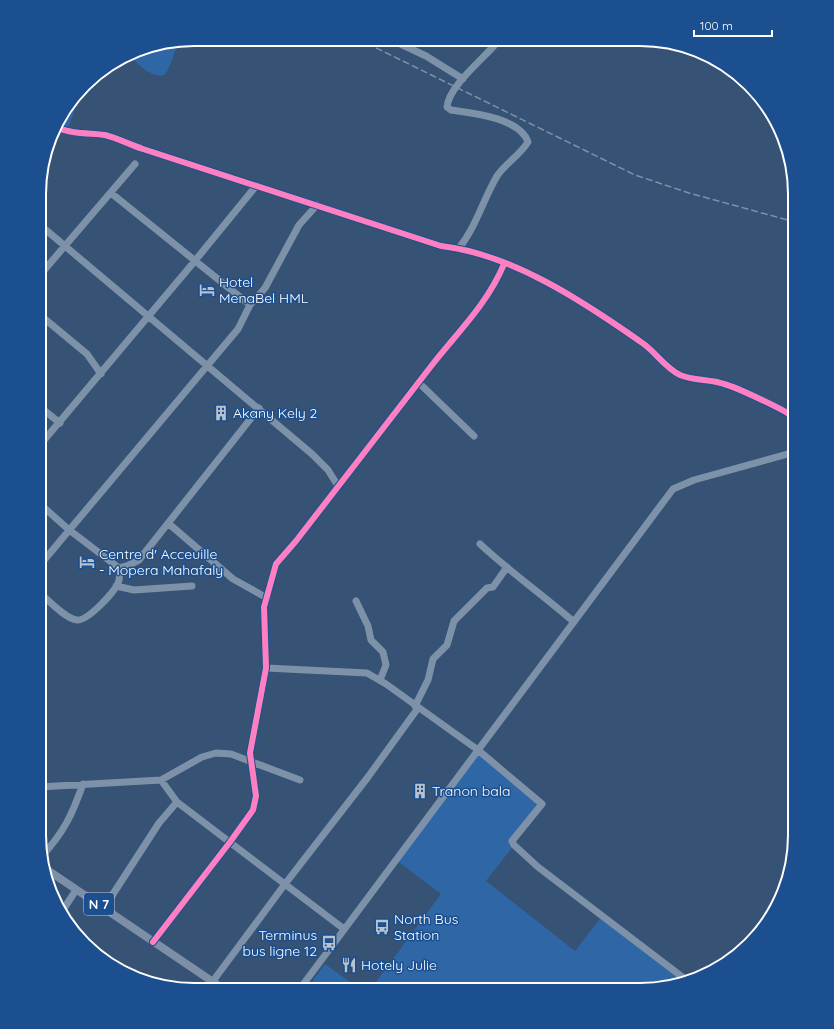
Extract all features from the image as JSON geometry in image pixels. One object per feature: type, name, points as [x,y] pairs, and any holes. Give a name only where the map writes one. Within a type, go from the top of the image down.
[{"type":"main road","name":"N 7","points":[[51,872],[216,983]]},
{"type":"street","points":[[405,46],[426,56],[464,79]]},
{"type":"street","points":[[459,248],[467,237],[496,177],[506,164],[523,150],[528,142],[526,135],[514,126],[486,115],[451,110],[447,107],[448,100],[455,88],[494,46]]},
{"type":"street","points":[[61,130],[65,132],[79,131],[107,136],[441,246],[459,248],[504,264],[548,282],[596,311],[648,346],[662,362],[680,375],[724,384],[788,415]]},
{"type":"street","points":[[46,267],[135,164]]},
{"type":"street","points":[[46,438],[256,186]]},
{"type":"street","points":[[111,193],[194,262],[250,305]]},
{"type":"street","points":[[46,557],[68,529],[238,329],[250,305],[265,288],[299,225],[318,205]]},
{"type":"street","points":[[46,230],[312,454],[328,470],[338,486]]},
{"type":"street","points":[[154,942],[253,810],[256,796],[250,753],[266,668],[264,607],[276,564],[296,541],[418,383],[482,305],[498,278],[504,264]]},
{"type":"street","points":[[46,320],[87,354],[101,374]]},
{"type":"street","points":[[418,383],[474,436]]},
{"type":"street","points":[[119,568],[139,560],[259,408]]},
{"type":"street","points":[[46,412],[60,423]]},
{"type":"street","points":[[304,983],[673,489],[694,480],[788,454]]},
{"type":"street","points":[[46,509],[68,529],[119,568]]},
{"type":"street","points":[[168,524],[234,579],[267,598]]},
{"type":"street","points":[[480,544],[574,622]]},
{"type":"street","points":[[213,981],[284,884],[368,777],[416,707],[428,680],[433,659],[447,644],[454,622],[487,588],[493,587],[507,567]]},
{"type":"street","points":[[46,598],[69,618],[78,620],[90,614],[116,586],[119,581],[119,568]]},
{"type":"street","points":[[116,586],[134,590],[192,586]]},
{"type":"street","points":[[356,601],[368,626],[371,640],[383,652],[386,665],[380,680]]},
{"type":"street","points":[[266,668],[367,673],[380,680],[478,750],[542,804],[512,841],[514,845],[538,867],[682,977]]},
{"type":"street","points":[[46,787],[161,780],[202,757],[216,753],[231,754],[300,780]]},
{"type":"street","points":[[161,780],[177,802],[344,930]]},
{"type":"street","points":[[47,851],[59,837],[72,815],[83,784]]},
{"type":"street","points":[[104,908],[159,823],[177,802]]},
{"type":"street","points":[[65,907],[76,890]]},
{"type":"shaded area","points":[[176,47],[165,75],[155,75],[141,67],[133,59],[156,51]]},
{"type":"shaded area","points":[[76,105],[69,126],[62,128]]},
{"type":"shaded area","points":[[478,750],[542,804],[512,841],[514,845],[486,881],[575,951],[602,916],[682,977],[649,983],[375,983],[441,894],[396,860]]},
{"type":"shaded area","points":[[325,964],[351,983],[311,983]]},
{"type":"railway","points":[[372,46],[635,175],[689,193],[788,220]]},
{"type":"cycle path","points":[[61,129],[73,132],[110,136],[143,149],[441,246],[468,251],[520,269],[596,311],[646,346],[674,372],[691,378],[719,382],[730,386],[750,394],[788,414]]},
{"type":"cycle path","points":[[153,942],[253,810],[256,796],[250,753],[266,668],[264,607],[276,564],[296,541],[432,365],[472,317],[490,292],[504,264]]},
{"type":"place","name":"Hotel MenaBel HML","points":[[207,290]]},
{"type":"place","name":"Akany Kely 2","points":[[221,413]]},
{"type":"place","name":"Centre d' Acceuille - Mopera Mahafaly","points":[[87,562]]},
{"type":"place","name":"Tranon bala","points":[[420,791]]},
{"type":"place","name":"North Bus Station","points":[[382,927]]},
{"type":"place","name":"Terminus bus ligne 12","points":[[329,943]]},
{"type":"place","name":"Hotely Julie","points":[[349,965]]}]
